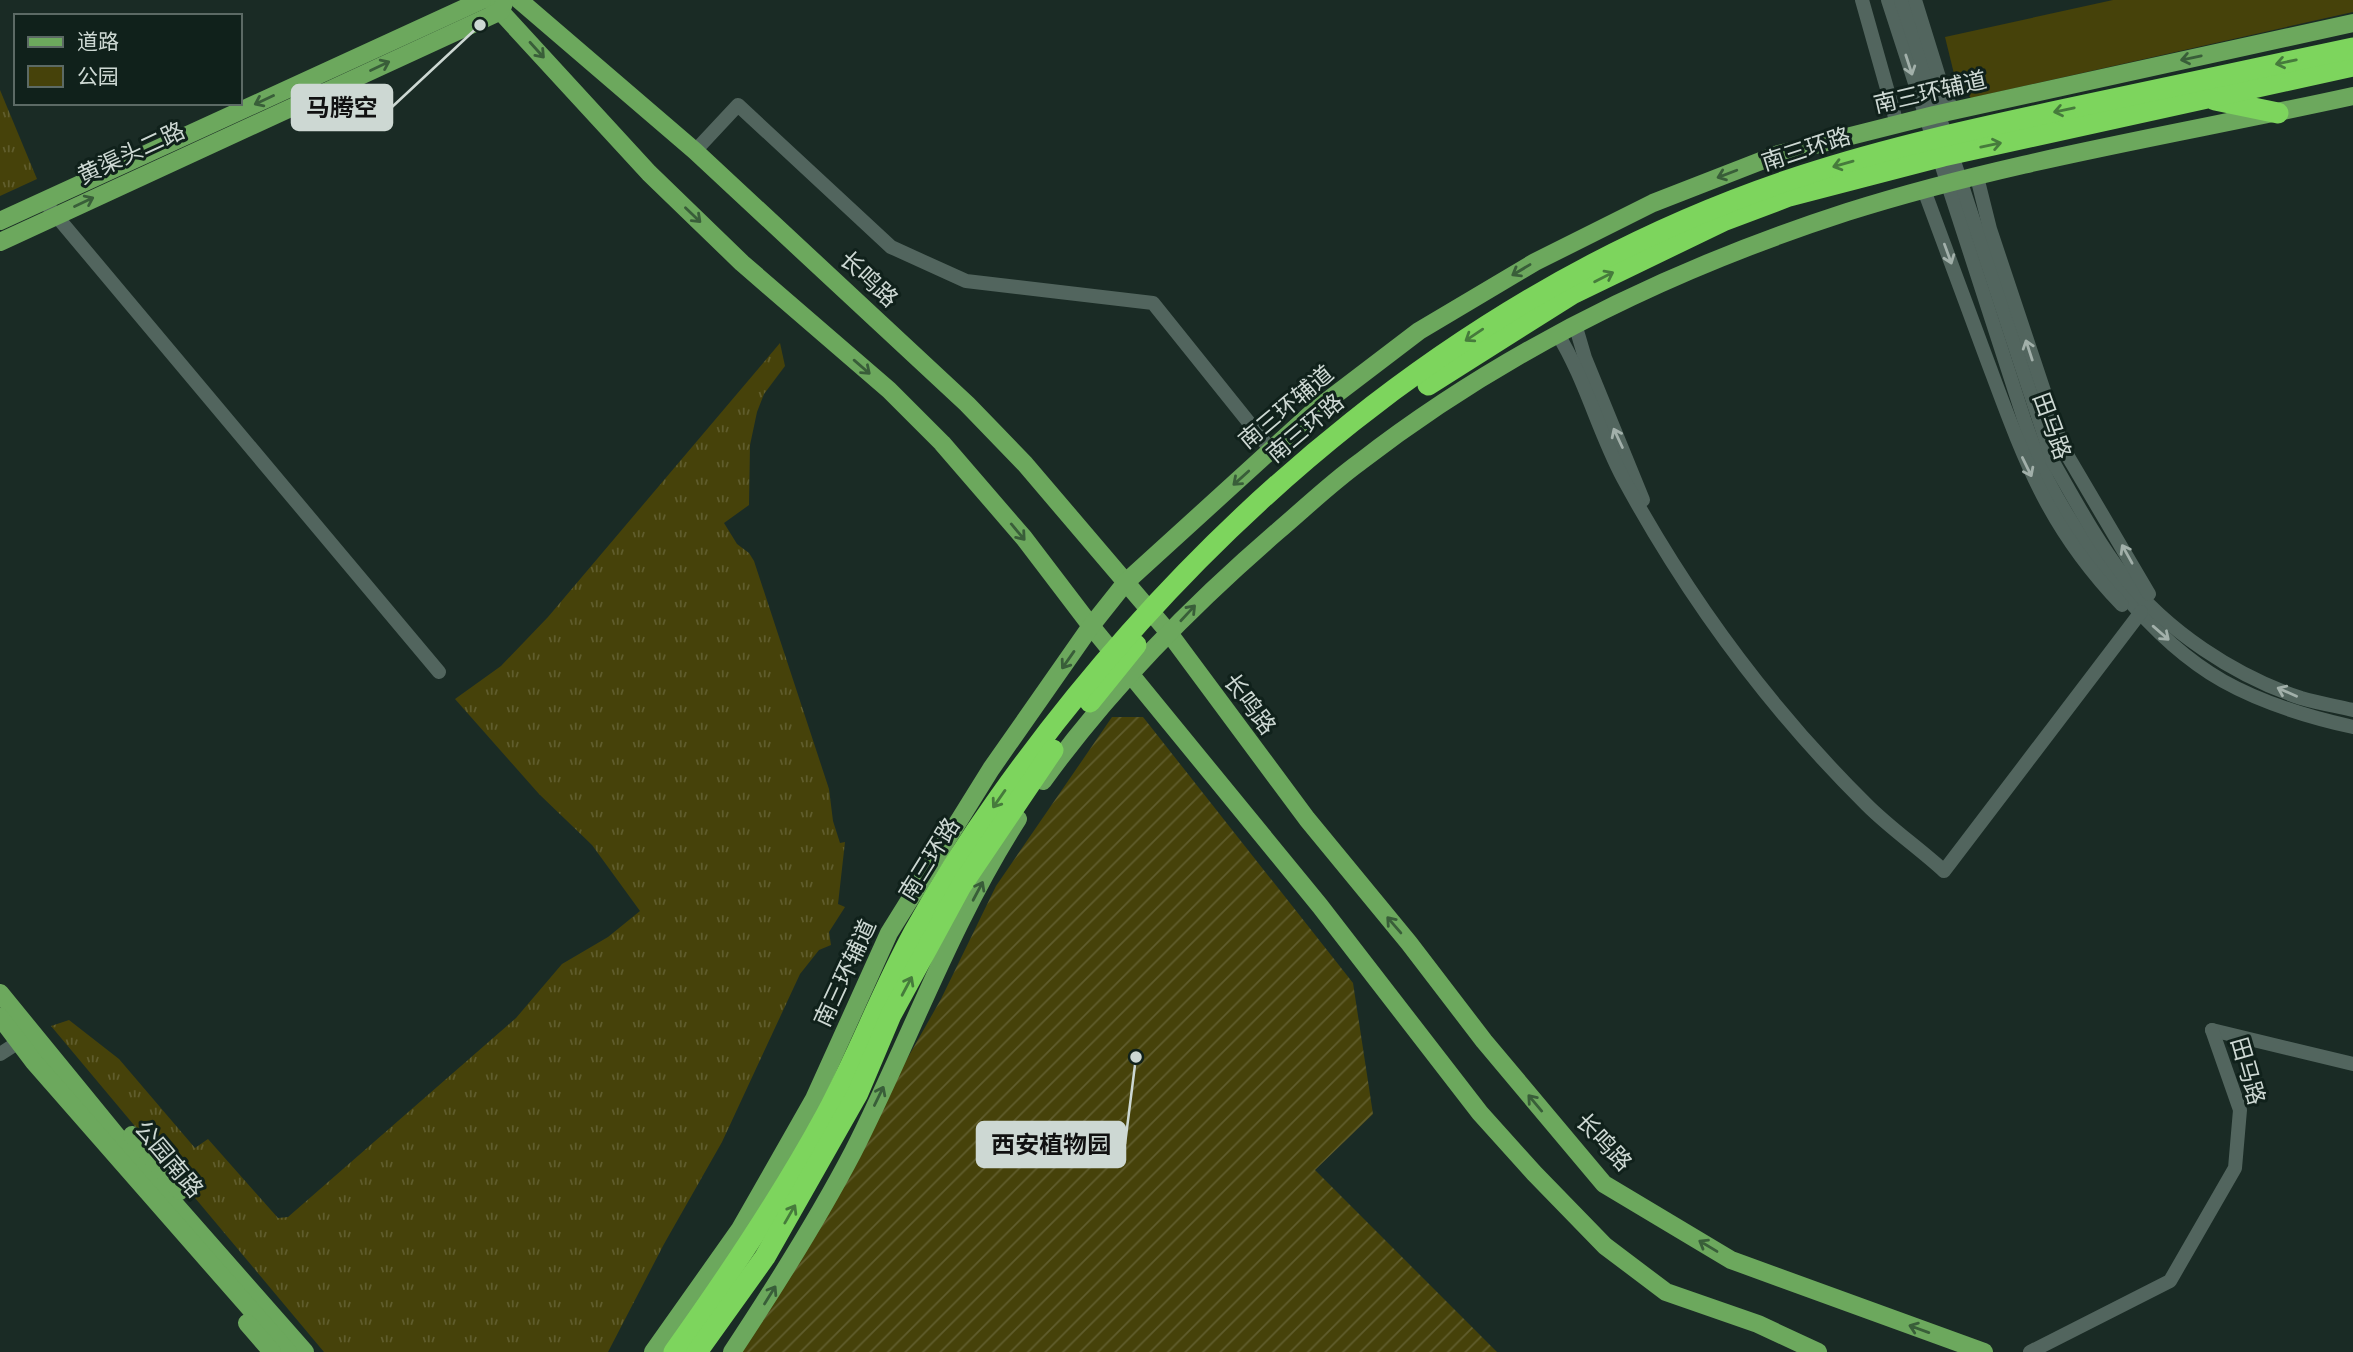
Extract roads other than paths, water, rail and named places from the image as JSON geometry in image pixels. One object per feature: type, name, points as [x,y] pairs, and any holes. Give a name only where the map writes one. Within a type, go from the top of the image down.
[{"type":"highway","name":"南三环路","points":[[697,1352],[765,1257],[858,1093],[891,1016],[961,886],[1041,766],[1156,622],[1233,543],[1364,429],[1442,375],[1643,248],[1719,205],[1805,174],[1936,137],[2353,48]]},
{"type":"highway","name":"南三环路","points":[[674,1352],[752,1242],[827,1114],[914,932],[996,801],[1104,660],[1167,590],[1335,433],[1541,291],[1643,248],[1789,196],[1943,156],[2353,66]]},
{"type":"highway","points":[[2206,98],[2278,113]]},
{"type":"main road","name":"黄渠头二路","points":[[0,221],[482,0]]},
{"type":"main road","name":"长鸣路","points":[[519,0],[695,151],[967,404],[1025,464],[1169,633],[1307,819],[1484,1041],[1604,1184],[1731,1260],[1984,1352]]},
{"type":"main road","name":"黄渠头二路","points":[[0,242],[499,4]]},
{"type":"main road","points":[[499,4],[649,173],[742,263],[889,390],[942,443],[1024,538],[1091,626],[1336,926],[1480,1113],[1605,1246],[1666,1292],[1758,1324],[1818,1352]]},
{"type":"main road","name":"南三环辅道","points":[[653,1352],[740,1229],[814,1099],[889,933],[991,769],[1091,626],[1126,582],[1314,411],[1419,331],[1535,262],[1653,203],[1779,154],[1953,111],[2353,23]]},
{"type":"main road","points":[[732,1352],[801,1244],[853,1151],[947,952],[1006,838],[1045,779],[1132,673],[1169,633],[1233,570],[1357,463],[1426,415],[1557,333],[1658,282],[1723,255],[1848,212],[1924,190],[2353,96]]},
{"type":"main road","name":"公园南路","points":[[0,993],[14,1028],[289,1352]]},
{"type":"main road","points":[[14,1028],[28,1069],[272,1352]]},
{"type":"main road","points":[[14,1028],[54,1044],[304,1335],[314,1352]]},
{"type":"main road","name":"公园南路","points":[[138,1172],[305,1352]]},
{"type":"street","points":[[1861,0],[1897,124]]},
{"type":"street","name":"田马路","points":[[1888,0],[2018,380],[2053,462],[2082,514],[2124,576],[2160,614],[2225,663],[2301,698],[2353,710]]},
{"type":"street","name":"田马路","points":[[1901,0],[2047,478],[2079,533],[2138,616],[2222,680],[2298,715],[2353,727]]},
{"type":"street","points":[[1915,0],[1943,90],[1953,111]]},
{"type":"street","points":[[695,151],[738,105],[891,247],[966,281],[1153,303],[1271,450]]},
{"type":"street","points":[[1978,177],[1990,229],[2063,448],[2160,614]]},
{"type":"street","points":[[1557,333],[1573,359],[1600,431],[1624,479],[1706,612],[1780,711],[1869,807],[1944,871],[2138,616],[2090,571],[2050,513],[2023,458],[1924,190]]},
{"type":"street","points":[[43,200],[439,672]]},
{"type":"street","points":[[1575,324],[1585,358],[1633,471],[1652,524]]},
{"type":"street","points":[[0,1054],[14,1028]]},
{"type":"street","name":"田马路","points":[[2030,1352],[2170,1281],[2235,1168],[2240,1110],[2212,1030],[2353,1064]]},
{"type":"place","name":"马腾空","points":[[480,25]]},
{"type":"place","name":"西安植物园","points":[[1136,1057]]}]
